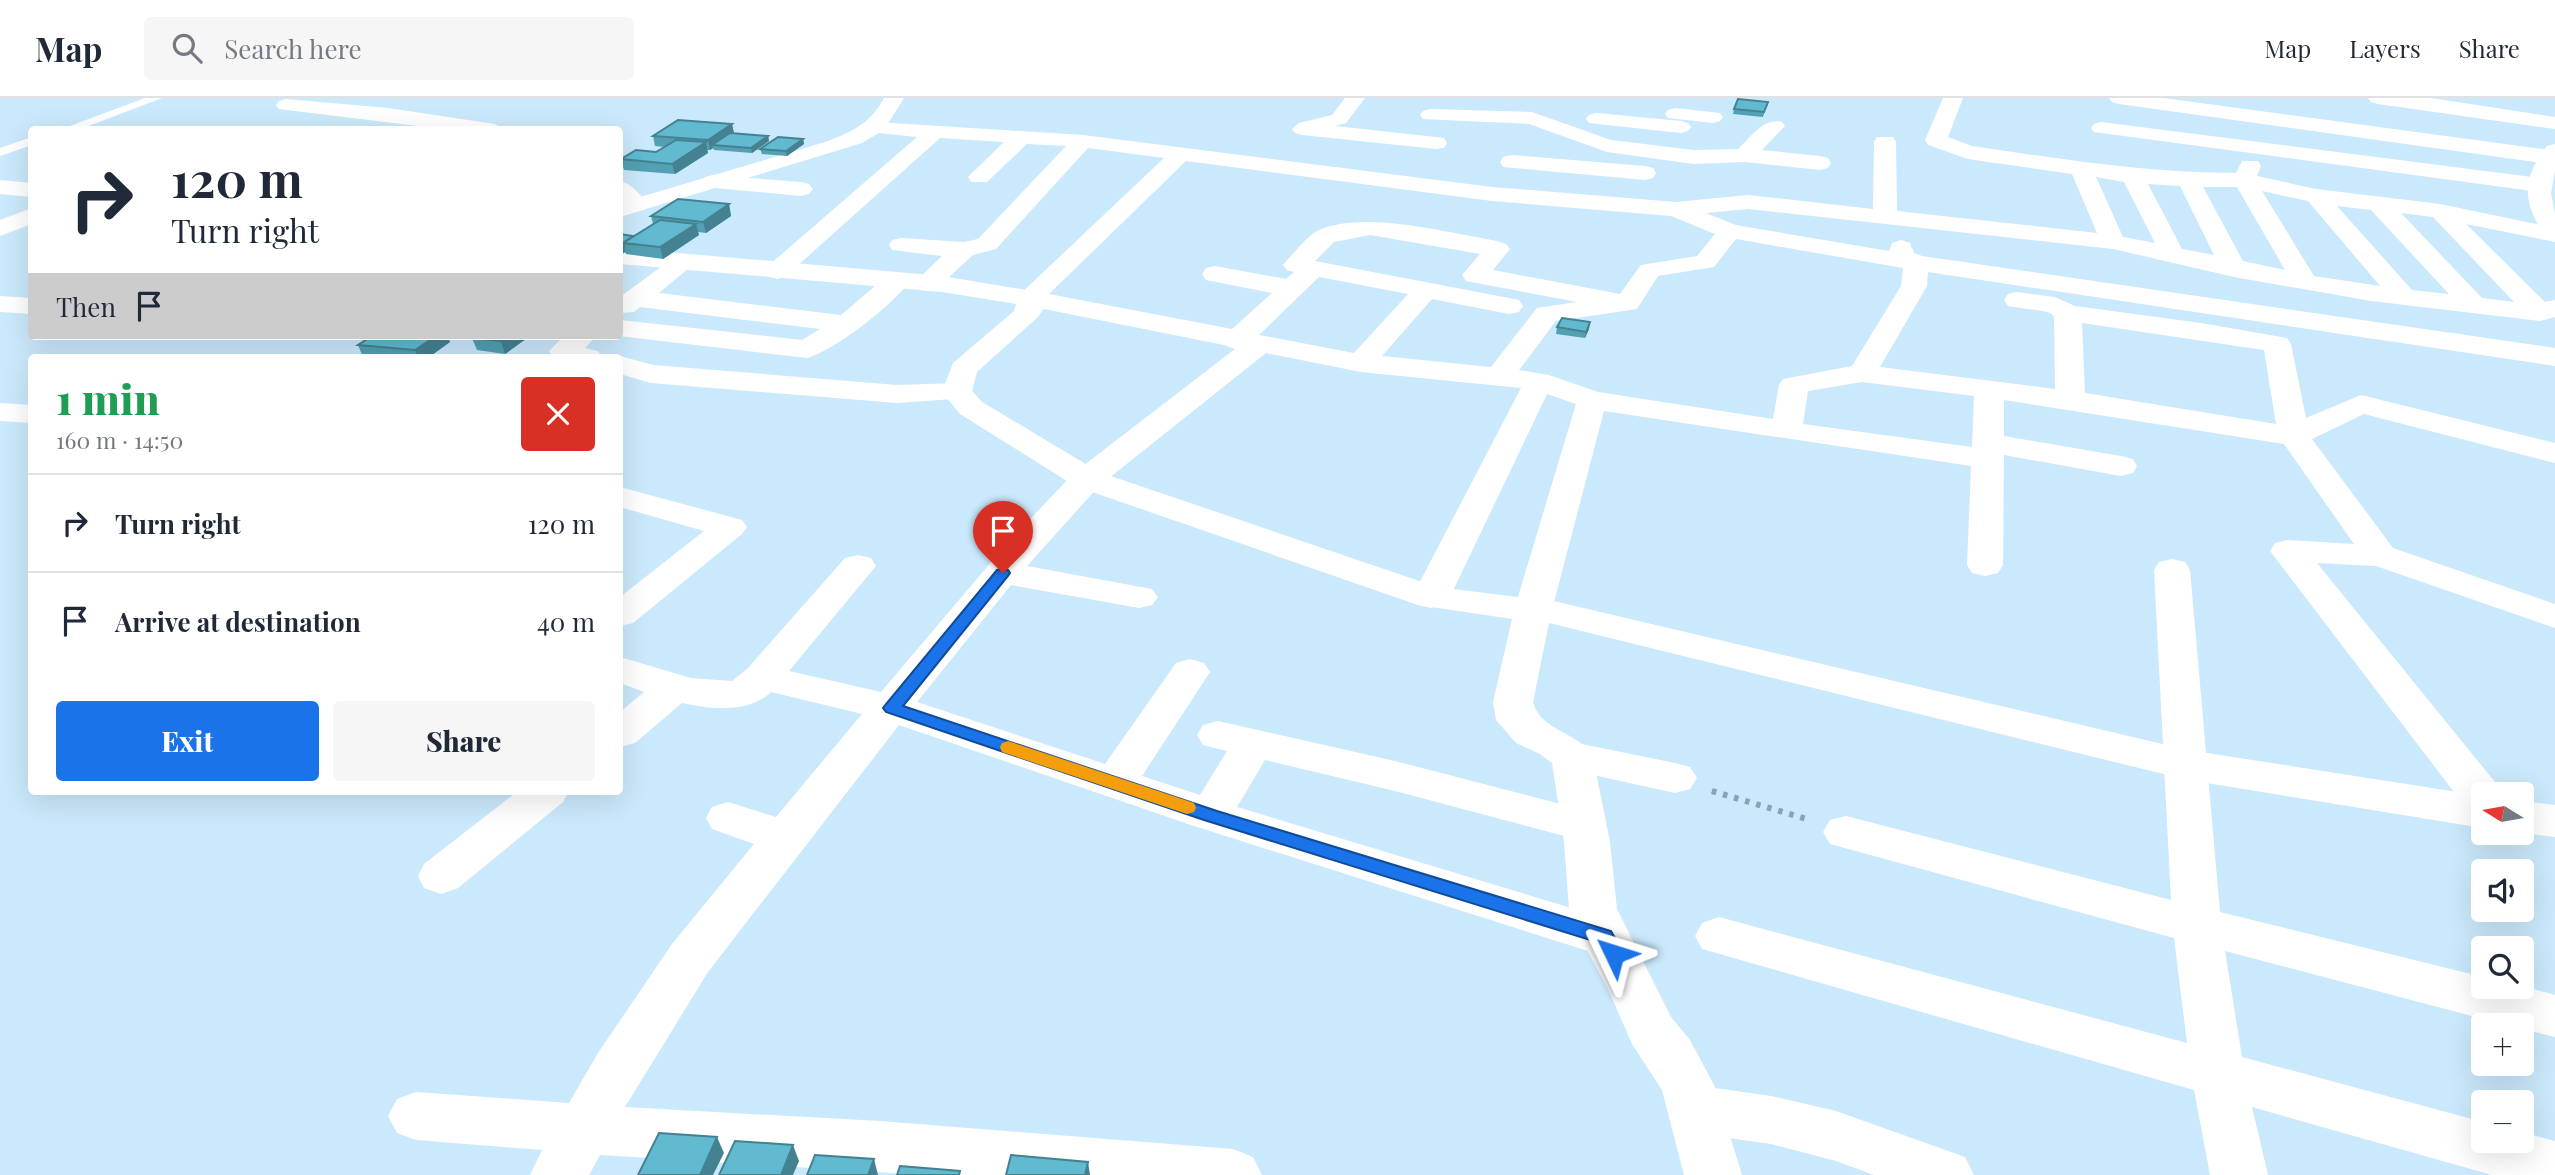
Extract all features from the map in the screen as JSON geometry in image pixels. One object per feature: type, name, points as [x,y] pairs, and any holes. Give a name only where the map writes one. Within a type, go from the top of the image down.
[{"type":"street","points":[[628,207],[833,147],[876,128],[885,118],[894,98]]},
{"type":"street","points":[[1263,164],[1302,129],[1339,119],[1355,98]]},
{"type":"street","points":[[1952,98],[1936,140],[1968,152],[2133,176],[2244,180],[2316,196],[2440,211],[2555,233]]},
{"type":"street","points":[[2119,98],[2258,108],[2452,143],[2552,154],[2540,185],[2540,207],[2555,233]]},
{"type":"street","points":[[2378,98],[2555,123]]},
{"type":"street","points":[[2440,105],[2452,143]]},
{"type":"street","points":[[286,106],[388,114],[468,126]]},
{"type":"street","points":[[2244,180],[2257,149],[2258,108]]},
{"type":"street","points":[[1674,113],[1695,157]]},
{"type":"street","points":[[1596,119],[1674,113],[1713,117]]},
{"type":"street","points":[[1436,130],[1531,118],[1607,146],[1695,157],[1733,155],[1820,163]]},
{"type":"street","points":[[1477,219],[1511,162],[1531,118]]},
{"type":"street","points":[[1733,155],[1775,126]]},
{"type":"street","points":[[876,128],[1083,141],[1263,164],[1477,219],[1497,249],[1475,275],[1627,303]]},
{"type":"street","points":[[2101,128],[2540,185]]},
{"type":"street","points":[[1302,129],[1436,130],[1507,138]]},
{"type":"street","points":[[777,271],[935,132]]},
{"type":"street","points":[[979,177],[1022,137]]},
{"type":"street","points":[[623,328],[807,349],[964,250],[987,244],[1083,141]]},
{"type":"street","points":[[1885,142],[1891,218],[1902,257],[1915,274],[2202,318],[2277,344],[2294,436],[2380,556]]},
{"type":"street","points":[[1029,298],[1183,152]]},
{"type":"street","points":[[1733,155],[1735,178],[1748,202],[1757,236]]},
{"type":"street","points":[[1511,162],[1735,178]]},
{"type":"street","points":[[2081,169],[2113,242]]},
{"type":"street","points":[[2133,176],[2174,257]]},
{"type":"street","points":[[2188,180],[2234,269]]},
{"type":"street","points":[[2244,180],[2305,282]]},
{"type":"street","points":[[713,182],[801,189]]},
{"type":"street","points":[[0,187],[28,190]]},
{"type":"street","points":[[2316,196],[2404,297]]},
{"type":"street","points":[[1730,232],[1705,262],[1650,270],[1627,303],[1547,314],[1296,265],[1326,236],[1348,232],[1594,205],[1675,209],[1748,202],[2113,242],[2234,269],[2371,293],[2547,310]]},
{"type":"street","points":[[2377,202],[2474,305]]},
{"type":"street","points":[[1675,209],[1730,232],[2055,305],[2068,313],[2202,318],[2397,336],[2555,357]]},
{"type":"street","points":[[2440,211],[2547,310]]},
{"type":"street","points":[[0,229],[28,217]]},
{"type":"street","points":[[901,245],[964,250]]},
{"type":"street","points":[[623,256],[912,282],[1029,298],[1247,343],[1361,363],[1539,382],[1592,400],[1786,431],[2121,466]]},
{"type":"street","points":[[627,304],[682,263]]},
{"type":"street","points":[[571,1152],[617,1069],[690,958],[1003,573],[1087,479],[1247,343],[1289,288],[1313,268]]},
{"type":"street","points":[[1215,274],[1289,288]]},
{"type":"street","points":[[1862,373],[1915,274]]},
{"type":"street","points":[[1361,363],[1426,290]]},
{"type":"street","points":[[2371,293],[2397,336]]},
{"type":"street","points":[[957,392],[963,369],[1024,317],[1030,308],[1029,298]]},
{"type":"street","points":[[0,304],[28,306]]},
{"type":"street","points":[[627,304],[847,324]]},
{"type":"street","points":[[2068,313],[2070,400]]},
{"type":"street","points":[[1500,376],[1547,314]]},
{"type":"street","points":[[576,354],[563,351],[577,340]]},
{"type":"street","points":[[623,366],[651,374],[897,394],[957,392]]},
{"type":"street","points":[[1786,431],[1794,385],[1862,373],[2070,400],[2294,436],[2361,404],[2555,453]]},
{"type":"street","points":[[623,394],[651,374]]},
{"type":"street","points":[[1431,597],[1539,382]]},
{"type":"street","points":[[1985,565],[1989,391]]},
{"type":"street","points":[[957,392],[971,408],[1087,479],[1431,597],[1582,619],[2188,765],[2471,809]]},
{"type":"street","points":[[1592,400],[1533,610],[1513,702],[1517,720],[1531,733],[1556,744],[1572,757],[1675,778]]},
{"type":"street","points":[[0,412],[28,414]]},
{"type":"street","points":[[623,497],[730,527],[623,613]]},
{"type":"street","points":[[2471,783],[2288,551],[2380,556],[2555,617]]},
{"type":"street","points":[[623,670],[676,687],[727,696],[748,690],[858,566]]},
{"type":"street","points":[[2172,570],[2188,765],[2197,925],[2218,1073],[2239,1175]]},
{"type":"street","points":[[1003,573],[1139,597]]},
{"type":"street","points":[[1115,783],[1190,672]]},
{"type":"street","points":[[762,677],[892,708],[1210,816],[1604,937]]},
{"type":"street","points":[[623,731],[676,687]]},
{"type":"street","points":[[1210,816],[1236,739],[1583,825]]},
{"type":"street","points":[[1572,757],[1593,909],[1604,937],[1633,987],[1650,1029],[1671,1056],[1682,1076],[1713,1175]]},
{"type":"street","points":[[441,876],[542,795]]},
{"type":"street","points":[[728,818],[786,837]]},
{"type":"street","points":[[2534,818],[2555,821]]},
{"type":"street","points":[[1828,826],[2197,925],[2555,1016]]},
{"type":"street","points":[[1719,936],[2218,1073],[2484,1161],[2555,1167]]},
{"type":"street","points":[[1694,1109],[1771,1120],[1836,1136],[1945,1175]]},
{"type":"street","points":[[416,1116],[571,1152],[880,1146],[1233,1175]]},
{"type":"lane","points":[[76,126],[156,98]]},
{"type":"lane","points":[[0,152],[28,142]]},
{"type":"path","points":[[1675,778],[1828,826]]},
{"type":"building","points":[[1738,99],[1768,102],[1764,112],[1734,109]]},
{"type":"building","points":[[678,120],[732,124],[708,140],[653,136]]},
{"type":"building","points":[[730,133],[768,136],[751,148],[712,145]]},
{"type":"building","points":[[778,137],[803,139],[786,151],[760,149]]},
{"type":"building","points":[[676,140],[706,142],[672,164],[623,159],[636,150],[656,152]]},
{"type":"building","points":[[678,199],[729,204],[703,222],[651,216]]},
{"type":"building","points":[[660,220],[696,224],[660,247],[623,243]]},
{"type":"building","points":[[623,234],[633,236],[623,243]]},
{"type":"building","points":[[1562,318],[1590,322],[1586,332],[1557,327]]},
{"type":"building","points":[[366,340],[430,340],[415,350],[358,345]]},
{"type":"building","points":[[659,1133],[717,1137],[700,1175],[638,1175]]},
{"type":"building","points":[[735,1141],[793,1145],[781,1175],[719,1175]]},
{"type":"building","points":[[815,1155],[874,1159],[868,1175],[807,1175]]},
{"type":"building","points":[[1011,1155],[1088,1162],[1085,1175],[1006,1175]]},
{"type":"building","points":[[900,1166],[960,1171],[959,1175],[897,1175]]},
{"type":"slow traffic","points":[[1008,747],[1187,808]]},
{"type":"route","points":[[1003,573],[892,708],[1210,816],[1604,937],[1614,954]]}]
